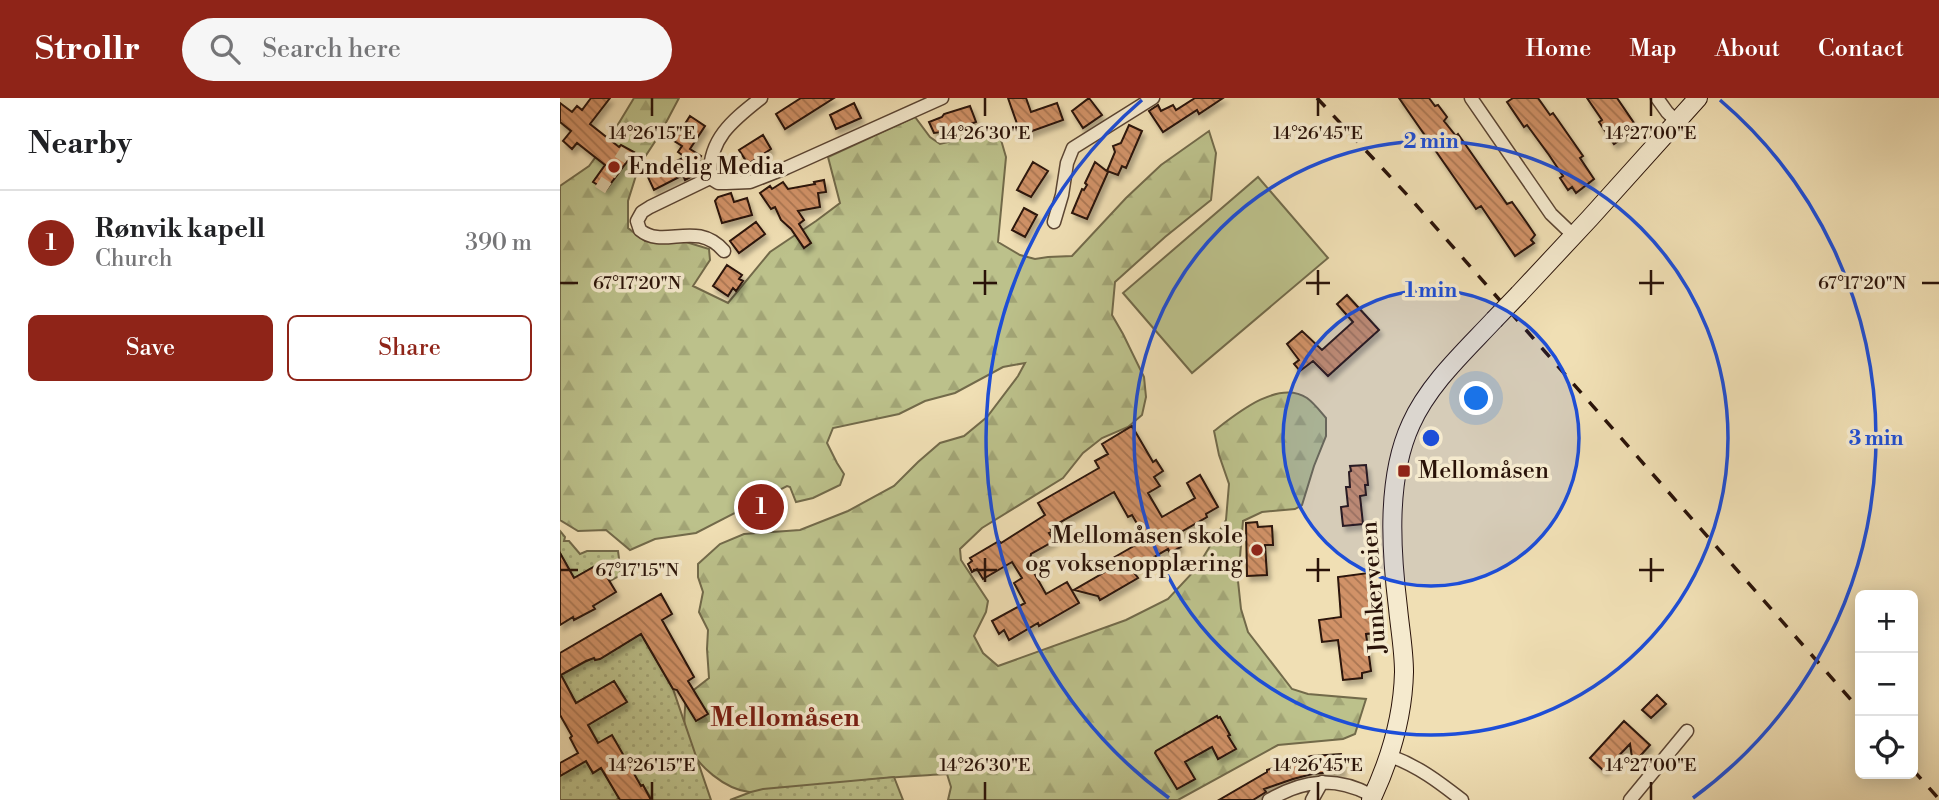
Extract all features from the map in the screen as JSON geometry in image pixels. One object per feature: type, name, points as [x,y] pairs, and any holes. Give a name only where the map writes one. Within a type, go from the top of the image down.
[{"type":"street","points":[[710,178],[709,166],[718,139],[744,111],[761,98]]},
{"type":"street","points":[[710,178],[718,183],[750,182],[942,98]]},
{"type":"street","points":[[1054,222],[1067,163],[1073,149],[1136,102],[1153,98]]},
{"type":"street","points":[[1471,98],[1551,214],[1573,235]]},
{"type":"street","points":[[1657,98],[1676,121]]},
{"type":"street","name":"Junkerveien","points":[[1372,798],[1390,756],[1402,699],[1404,673],[1391,519],[1402,452],[1410,425],[1440,379],[1698,98]]},
{"type":"street","points":[[710,178],[642,212],[637,221],[644,233],[652,236],[701,236],[714,240],[724,251]]},
{"type":"street","points":[[1630,800],[1687,732]]},
{"type":"street","points":[[1390,756],[1410,763],[1462,800]]},
{"type":"street","points":[[1269,800],[1292,789],[1322,782],[1350,785],[1372,798]]},
{"type":"street","points":[[1312,800],[1322,782]]},
{"type":"green space","points":[[634,98],[679,98],[639,166],[628,201],[628,228],[645,241],[686,242],[709,249],[710,260],[693,286],[728,303],[770,252],[840,203],[828,157],[915,117],[930,137],[940,144],[999,133],[1006,157],[998,242],[1020,255],[1035,259],[1072,256],[1161,165],[1209,131],[1216,153],[1211,200],[1115,282],[1112,315],[1144,377],[1146,397],[1142,415],[1128,427],[1102,438],[1083,453],[1063,478],[982,528],[960,549],[961,560],[988,601],[986,612],[974,636],[983,653],[998,666],[1126,620],[1168,599],[1196,569],[1226,520],[1229,484],[1214,431],[1258,401],[1283,393],[1296,393],[1310,400],[1326,418],[1326,436],[1302,505],[1295,509],[1262,512],[1243,521],[1238,581],[1241,609],[1248,632],[1292,689],[1308,694],[1366,699],[1355,734],[1343,739],[1278,745],[1178,800],[948,800],[951,787],[947,774],[874,779],[760,793],[731,786],[705,768],[688,744],[684,726],[686,696],[709,678],[708,630],[699,612],[703,592],[698,577],[698,564],[720,544],[744,534],[800,530],[848,511],[894,486],[940,443],[964,436],[987,417],[1025,363],[1003,367],[955,393],[925,401],[899,414],[833,428],[827,443],[844,474],[840,485],[813,498],[796,502],[790,487],[787,486],[696,533],[655,539],[630,550],[606,530],[578,531],[560,520],[560,186],[589,166]]},
{"type":"green space","points":[[1258,177],[1328,258],[1192,373],[1123,293]]},
{"type":"green space","points":[[560,531],[565,537],[564,541],[569,541],[580,554],[587,551],[618,551],[621,573],[619,576],[610,581],[604,572],[609,568],[604,561],[574,578],[560,553]]},
{"type":"green space","points":[[645,631],[644,639],[673,689],[711,800],[652,800],[643,785],[599,744],[588,725],[626,702],[614,681],[576,703],[561,675],[594,657],[601,658]]},
{"type":"green space","points":[[586,761],[593,773],[601,768],[619,798],[560,800],[560,776]]},
{"type":"green space","points":[[894,777],[903,800],[730,800],[763,789]]},
{"type":"building","points":[[591,98],[610,98],[590,124],[619,147],[621,145],[634,152],[606,190],[593,182],[605,165],[577,143],[572,149],[563,141],[571,131],[560,122],[560,103],[572,112],[577,106],[582,110]]},
{"type":"building","points":[[801,98],[834,98],[785,129],[776,114]]},
{"type":"building","points":[[1008,98],[1026,98],[1031,112],[1057,103],[1063,120],[1021,135]]},
{"type":"building","points":[[1089,98],[1102,115],[1083,128],[1072,111]]},
{"type":"building","points":[[1195,98],[1223,98],[1199,114],[1197,110],[1163,132],[1149,111],[1158,105],[1161,111],[1173,105],[1176,110]]},
{"type":"building","points":[[1399,98],[1429,98],[1435,106],[1438,105],[1447,117],[1444,121],[1456,136],[1458,134],[1507,204],[1512,202],[1527,223],[1535,235],[1531,240],[1534,243],[1515,256],[1481,206],[1476,209]]},
{"type":"building","points":[[1513,98],[1538,98],[1550,115],[1553,113],[1583,156],[1580,158],[1594,179],[1576,193],[1572,187],[1568,190],[1560,178],[1563,176],[1549,155],[1527,125],[1524,127],[1507,102]]},
{"type":"building","points":[[1587,98],[1617,98],[1634,123],[1630,127],[1633,131],[1614,144]]},
{"type":"building","points":[[854,103],[861,118],[836,129],[830,115]]},
{"type":"building","points":[[970,106],[976,122],[942,135],[941,132],[934,133],[929,122]]},
{"type":"building","points":[[690,116],[705,126],[690,149],[701,156],[693,168],[696,174],[685,180],[683,175],[654,190],[647,175],[685,157],[678,152],[682,146],[674,141]]},
{"type":"building","points":[[1129,125],[1142,131],[1126,168],[1122,166],[1118,175],[1107,171],[1115,152],[1113,146],[1121,143]]},
{"type":"building","points":[[763,135],[771,149],[748,164],[739,150]]},
{"type":"building","points":[[1033,162],[1048,171],[1031,197],[1017,190]]},
{"type":"building","points":[[1095,162],[1108,172],[1087,219],[1072,213],[1082,189],[1087,185],[1085,183]]},
{"type":"building","points":[[824,180],[826,192],[818,193],[820,207],[798,211],[804,220],[799,224],[811,243],[804,248],[781,220],[775,207],[771,209],[760,193],[783,182],[788,189]]},
{"type":"building","points":[[731,193],[734,202],[747,198],[752,215],[722,223],[715,201],[718,197]]},
{"type":"building","points":[[1024,208],[1037,215],[1025,237],[1012,230]]},
{"type":"building","points":[[756,222],[765,234],[739,253],[730,241]]},
{"type":"building","points":[[727,265],[742,275],[739,279],[743,281],[736,291],[733,288],[728,296],[713,286]]},
{"type":"building","points":[[1347,295],[1379,330],[1328,376],[1313,361],[1300,371],[1294,364],[1299,360],[1287,344],[1302,331],[1322,350],[1353,322],[1337,304]]},
{"type":"building","points":[[1132,426],[1153,462],[1156,460],[1163,471],[1154,477],[1160,486],[1148,493],[1162,517],[1195,498],[1187,483],[1200,475],[1218,507],[1206,514],[1207,517],[1174,536],[1181,547],[1170,553],[1168,549],[1132,570],[1138,578],[1100,600],[1098,596],[1074,590],[1117,565],[1113,558],[1146,539],[1132,515],[1128,517],[1114,492],[1050,528],[1052,532],[1049,533],[1054,541],[1031,554],[1029,564],[1046,594],[1067,582],[1079,603],[1009,640],[1004,630],[999,634],[992,621],[1025,603],[1014,583],[1022,578],[1012,562],[983,579],[977,569],[972,572],[968,564],[972,561],[970,558],[999,541],[1001,543],[1045,515],[1038,503],[1099,468],[1095,461],[1108,454],[1102,444]]},
{"type":"building","points":[[1366,465],[1368,485],[1365,485],[1366,495],[1360,496],[1363,524],[1343,526],[1341,507],[1348,506],[1346,487],[1350,487],[1350,466]]},
{"type":"building","points":[[777,491],[783,502],[777,505],[779,508],[753,523],[749,520],[743,507],[769,492],[771,494]]},
{"type":"building","points":[[1257,522],[1258,527],[1272,526],[1273,545],[1265,545],[1267,575],[1247,576],[1246,523]]},
{"type":"building","points":[[560,553],[574,578],[604,561],[609,569],[604,572],[616,592],[593,606],[595,609],[560,625]]},
{"type":"building","points":[[1368,573],[1376,633],[1366,634],[1371,671],[1362,673],[1362,678],[1343,680],[1338,640],[1322,642],[1319,620],[1341,617],[1338,577]]},
{"type":"building","points":[[661,594],[672,614],[662,620],[694,677],[688,681],[708,714],[696,721],[677,690],[673,689],[641,634],[600,659],[586,661],[561,675],[576,703],[614,681],[627,702],[588,725],[598,743],[612,735],[651,800],[620,800],[601,768],[593,773],[586,761],[560,776],[560,763],[578,753],[560,715],[560,653]]},
{"type":"building","points":[[1657,695],[1666,704],[1651,718],[1642,710]]},
{"type":"building","points":[[1217,716],[1220,717],[1236,749],[1218,759],[1212,747],[1185,762],[1195,779],[1177,789],[1156,751]]},
{"type":"building","points":[[1624,721],[1650,745],[1633,764],[1630,744],[1604,771],[1590,758]]},
{"type":"building","points":[[1341,754],[1343,771],[1293,779],[1264,789],[1266,792],[1253,800],[1219,800],[1267,770],[1311,756]]},
{"type":"tunnel","points":[[600,190],[627,149]]},
{"type":"railway","points":[[1317,98],[1410,198],[1855,704]]},
{"type":"railway","points":[[1918,776],[1939,799]]},
{"type":"place","name":"Endelig Media","points":[[614,167]]},
{"type":"place","name":"Mellomåsen","points":[[1404,471]]},
{"type":"place","name":"Rønvik kapell","points":[[761,507]]},
{"type":"place","name":"Mellomåsen skole og voksenopplæring","points":[[1257,550]]},
{"type":"district","name":"Mellomåsen","points":[[785,718]]}]
